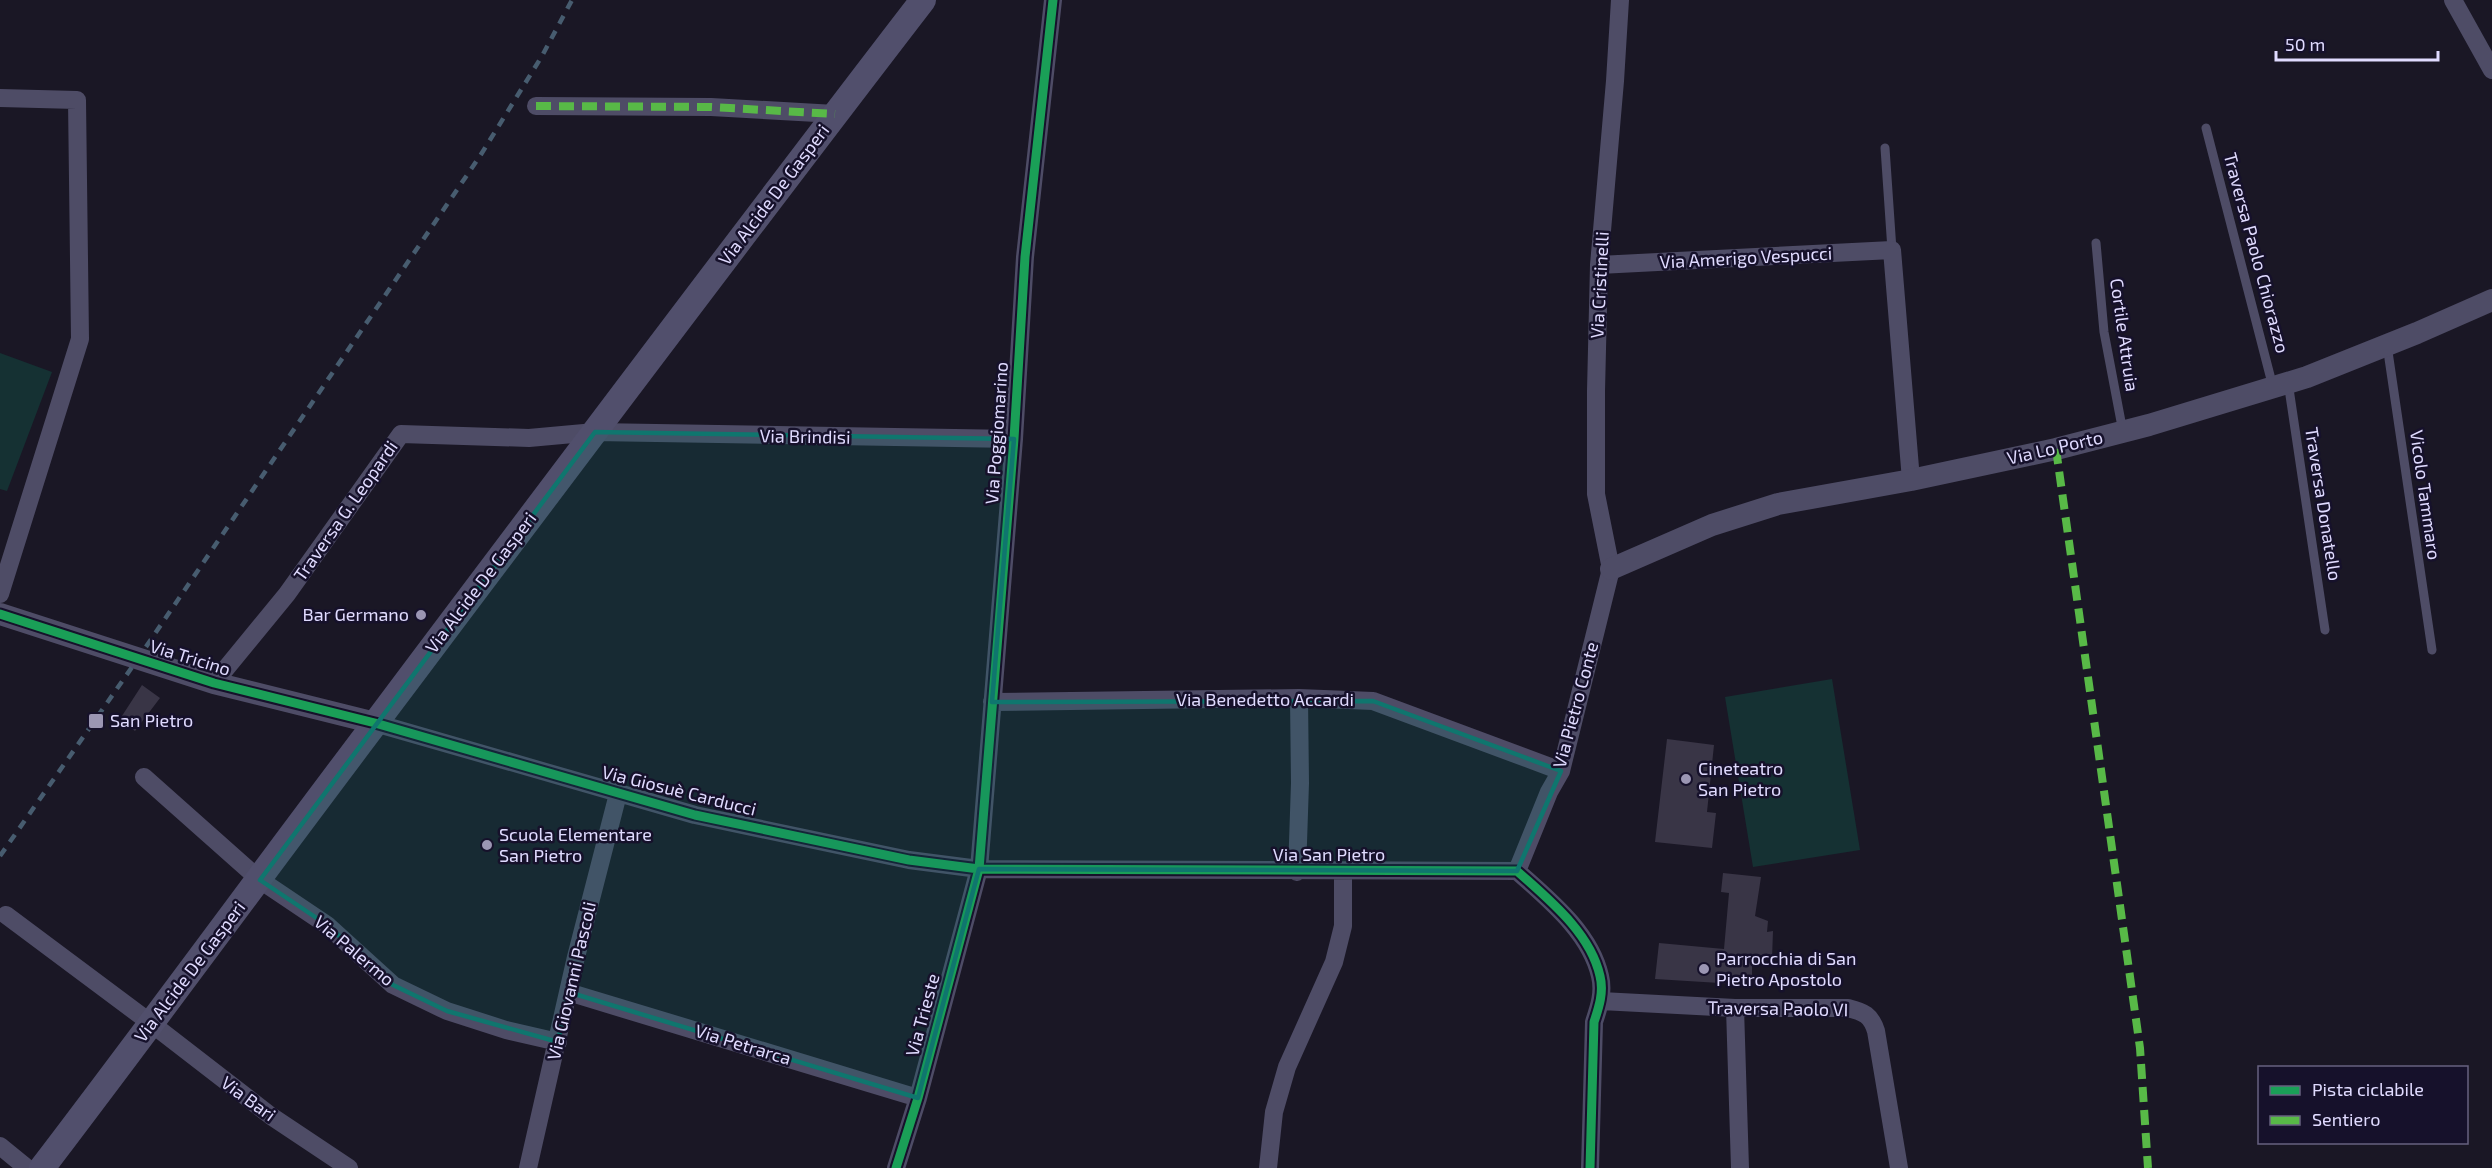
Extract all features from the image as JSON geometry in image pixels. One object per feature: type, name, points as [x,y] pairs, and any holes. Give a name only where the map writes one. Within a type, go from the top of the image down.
[{"type":"main road","name":"Via Alcide De Gasperi","points":[[42,1168],[260,880],[375,723],[923,0]]},
{"type":"street","name":"Via Poggiomarino","points":[[979,869],[1014,439],[1025,257],[1053,0]]},
{"type":"street","name":"Via Cristinelli","points":[[1611,569],[1596,494],[1599,266],[1616,81],[1620,0]]},
{"type":"street","points":[[2453,0],[2492,70]]},
{"type":"street","points":[[0,98],[77,100],[80,339],[0,594]]},
{"type":"street","points":[[536,106],[711,108],[835,114]]},
{"type":"street","points":[[1892,250],[1911,480]]},
{"type":"street","name":"Via Amerigo Vespucci","points":[[1599,266],[1892,250]]},
{"type":"street","name":"Via Lo Porto","points":[[1611,569],[1712,525],[1778,504],[1911,480],[2056,449],[2123,432],[2281,385],[2387,345],[2492,300]]},
{"type":"street","name":"Via Brindisi","points":[[596,432],[1014,439]]},
{"type":"street","name":"Traversa G. Leopardi","points":[[214,683],[287,594],[401,434],[529,438],[596,432]]},
{"type":"street","name":"Via Pietro Conte","points":[[1517,871],[1549,792],[1561,771],[1611,569]]},
{"type":"street","name":"Via Tricino","points":[[0,614],[214,683],[375,723]]},
{"type":"street","points":[[1297,872],[1300,783],[1299,698]]},
{"type":"street","name":"Via Benedetto Accardi","points":[[992,702],[1299,698],[1373,701],[1561,771]]},
{"type":"street","name":"Via Giosuè Carducci","points":[[375,723],[695,815],[909,860],[979,869]]},
{"type":"street","name":"Via Palermo","points":[[144,777],[260,880],[327,925],[393,986],[447,1011],[506,1030],[558,1042]]},
{"type":"street","name":"Via Giovanni Pascoli","points":[[528,1168],[568,992],[618,794]]},
{"type":"street","name":"Via San Pietro","points":[[979,869],[1297,872],[1517,871]]},
{"type":"street","name":"Via Trieste","points":[[896,1168],[918,1098],[979,869]]},
{"type":"street","points":[[1268,1168],[1274,1112],[1287,1067],[1334,962],[1343,926],[1343,871]]},
{"type":"street","points":[[1517,871],[1549,900],[1584,940],[1600,976],[1601,1001],[1594,1022],[1590,1168]]},
{"type":"street","name":"Via Bari","points":[[6,915],[271,1116],[350,1168]]},
{"type":"street","name":"Via Petrarca","points":[[568,992],[918,1098]]},
{"type":"street","name":"Traversa Paolo VI","points":[[1601,1001],[1735,1008],[1848,1008],[1866,1012],[1873,1021],[1876,1031],[1899,1168]]},
{"type":"street","points":[[1735,1008],[1740,1168]]},
{"type":"street","points":[[0,1146],[27,1168]]},
{"type":"lane","name":"Traversa Paolo Chiorazzo","points":[[2206,128],[2281,385]]},
{"type":"lane","points":[[1885,148],[1892,250]]},
{"type":"lane","name":"Cortile Attruia","points":[[2096,243],[2104,332],[2123,432]]},
{"type":"lane","name":"Vicolo Tammaro","points":[[2387,345],[2432,650]]},
{"type":"lane","name":"Traversa Donatello","points":[[2281,385],[2325,630]]},
{"type":"highlighted area","points":[[595,432],[1014,439],[992,702],[1373,701],[1561,771],[1517,871],[979,869],[918,1098],[568,992],[558,1042],[447,1011],[393,985],[327,925],[260,880]]},
{"type":"green space","points":[[0,353],[52,372],[7,491],[0,489]]},
{"type":"green space","points":[[1832,679],[1860,850],[1753,867],[1725,697]]},
{"type":"building","points":[[142,685],[160,698],[135,731],[120,719]]},
{"type":"building","name":"Cineteatro San Pietro","points":[[1667,739],[1714,745],[1707,812],[1716,813],[1712,848],[1655,842]]},
{"type":"building","points":[[1723,873],[1761,877],[1755,916],[1768,921],[1767,932],[1773,931],[1772,959],[1752,959],[1752,985],[1655,979],[1659,943],[1724,949],[1729,893],[1721,892]]},
{"type":"railway","points":[[0,856],[137,660],[480,156],[542,56],[572,0]]},
{"type":"marked path","points":[[536,106],[711,107],[835,114]]},
{"type":"marked path","points":[[2056,449],[2140,1048],[2148,1168]]},
{"type":"cycle path","points":[[896,1168],[918,1098],[979,869],[1014,439],[1025,257],[1053,0]]},
{"type":"cycle path","points":[[0,614],[214,683],[375,723],[695,815],[909,860],[979,869],[1517,871],[1578,931],[1595,960],[1600,976],[1601,994],[1594,1022],[1590,1168]]},
{"type":"place","name":"Bar Germano","points":[[421,615]]},
{"type":"place","name":"San Pietro","points":[[96,721]]},
{"type":"place","name":"Cineteatro San Pietro","points":[[1686,779]]},
{"type":"place","name":"Scuola Elementare San Pietro","points":[[487,845]]},
{"type":"place","name":"Parrocchia di San Pietro Apostolo","points":[[1704,969]]}]
